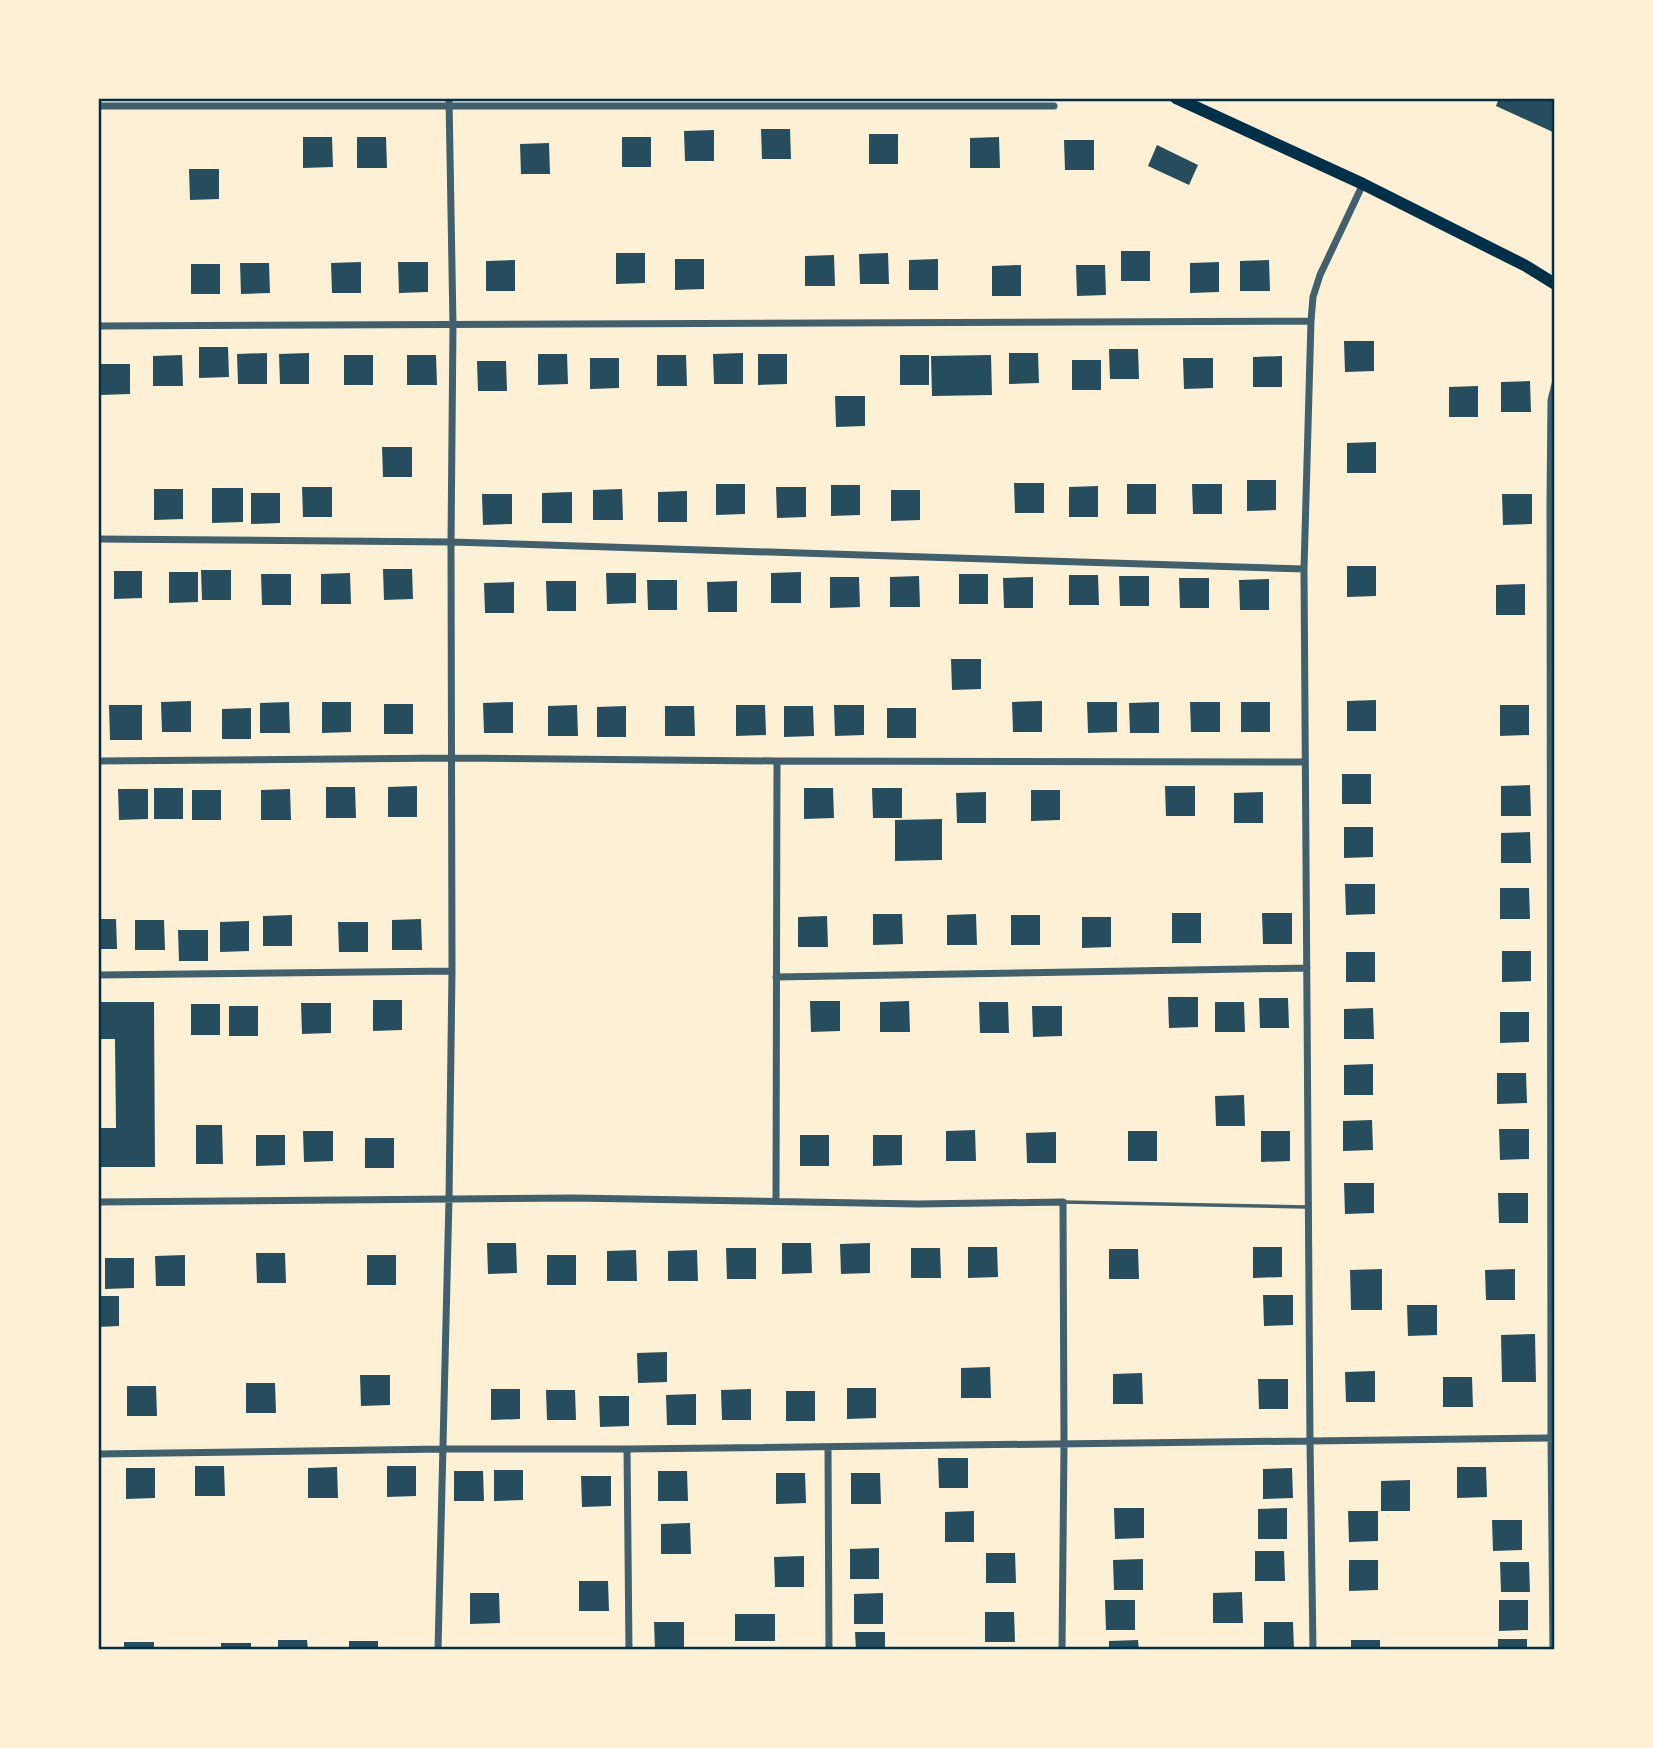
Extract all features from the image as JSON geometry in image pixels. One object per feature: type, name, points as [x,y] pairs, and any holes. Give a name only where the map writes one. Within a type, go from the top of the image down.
[{"type":"highway","points":[[1176,98],[1363,184],[1526,266],[1555,284]]},
{"type":"street","points":[[438,1650],[452,971],[453,325],[449,98]]},
{"type":"street","points":[[98,106],[1054,106]]},
{"type":"street","points":[[1313,1650],[1304,569],[1311,321],[1313,297],[1320,275],[1363,184]]},
{"type":"street","points":[[98,326],[1311,321]]},
{"type":"street","points":[[1553,1650],[1550,502],[1551,400],[1555,384]]},
{"type":"street","points":[[98,539],[451,542],[1304,569]]},
{"type":"street","points":[[98,761],[452,758],[1305,762]]},
{"type":"street","points":[[776,1202],[777,761]]},
{"type":"street","points":[[776,977],[1307,968]]},
{"type":"street","points":[[98,975],[452,971]]},
{"type":"street","points":[[98,1202],[574,1198],[918,1204],[1063,1202],[1062,1650]]},
{"type":"street","points":[[98,1454],[1553,1438]]},
{"type":"street","points":[[828,1447],[829,1650]]},
{"type":"street","points":[[627,1449],[629,1650]]},
{"type":"lane","points":[[1063,1202],[1309,1207]]},
{"type":"building","points":[[1499,98],[1555,100],[1555,133],[1496,106]]},
{"type":"building","points":[[761,129],[790,129],[791,159],[762,159]]},
{"type":"building","points":[[714,130],[714,161],[685,161],[684,131]]},
{"type":"building","points":[[869,134],[898,134],[898,164],[869,164]]},
{"type":"building","points":[[303,137],[332,137],[333,167],[303,168]]},
{"type":"building","points":[[357,137],[386,137],[387,168],[357,168]]},
{"type":"building","points":[[622,137],[651,137],[651,167],[622,167]]},
{"type":"building","points":[[999,137],[1000,168],[970,168],[970,138]]},
{"type":"building","points":[[1064,140],[1094,140],[1094,170],[1065,170]]},
{"type":"building","points":[[549,143],[550,174],[521,174],[520,144]]},
{"type":"building","points":[[1157,145],[1198,165],[1189,185],[1148,166]]},
{"type":"building","points":[[189,169],[219,169],[219,199],[190,200]]},
{"type":"building","points":[[1121,251],[1150,251],[1150,281],[1121,281]]},
{"type":"building","points":[[616,253],[645,253],[645,283],[616,284]]},
{"type":"building","points":[[888,253],[889,284],[860,284],[859,254]]},
{"type":"building","points":[[834,255],[835,286],[805,286],[805,256]]},
{"type":"building","points":[[675,259],[704,259],[704,289],[675,290]]},
{"type":"building","points":[[938,259],[938,290],[909,290],[909,260]]},
{"type":"building","points":[[515,260],[515,291],[486,291],[486,261]]},
{"type":"building","points":[[1269,260],[1270,291],[1240,291],[1240,261]]},
{"type":"building","points":[[361,262],[361,293],[332,293],[331,263]]},
{"type":"building","points":[[398,262],[428,262],[428,292],[399,293]]},
{"type":"building","points":[[1219,262],[1219,292],[1190,293],[1190,263]]},
{"type":"building","points":[[240,263],[269,263],[270,293],[241,294]]},
{"type":"building","points":[[191,264],[220,264],[220,294],[191,294]]},
{"type":"building","points":[[1021,265],[1021,296],[992,296],[992,266]]},
{"type":"building","points":[[1076,265],[1105,265],[1106,295],[1077,296]]},
{"type":"building","points":[[1344,341],[1374,341],[1374,371],[1345,372]]},
{"type":"building","points":[[199,347],[228,347],[229,377],[199,378]]},
{"type":"building","points":[[1109,349],[1138,349],[1139,379],[1110,379]]},
{"type":"building","points":[[267,353],[267,384],[238,384],[237,354]]},
{"type":"building","points":[[309,353],[309,384],[280,384],[279,354]]},
{"type":"building","points":[[743,353],[743,384],[714,384],[713,354]]},
{"type":"building","points":[[1009,353],[1038,353],[1039,383],[1009,384]]},
{"type":"building","points":[[538,354],[567,354],[568,384],[538,385]]},
{"type":"building","points":[[758,354],[787,354],[787,384],[758,385]]},
{"type":"building","points":[[182,355],[183,386],[153,386],[153,356]]},
{"type":"building","points":[[344,355],[373,355],[373,385],[344,385]]},
{"type":"building","points":[[407,355],[436,355],[437,385],[407,385]]},
{"type":"building","points":[[657,355],[686,355],[687,386],[657,386]]},
{"type":"building","points":[[900,355],[929,355],[929,385],[900,385]]},
{"type":"building","points":[[991,355],[992,395],[932,396],[931,356]]},
{"type":"building","points":[[1282,356],[1282,387],[1253,387],[1253,357]]},
{"type":"building","points":[[590,358],[619,358],[619,388],[590,389]]},
{"type":"building","points":[[1183,358],[1213,358],[1213,388],[1184,389]]},
{"type":"building","points":[[1072,360],[1101,360],[1101,390],[1072,390]]},
{"type":"building","points":[[477,361],[506,361],[507,391],[478,391]]},
{"type":"building","points":[[101,364],[130,364],[130,394],[101,395]]},
{"type":"building","points":[[1530,381],[1531,412],[1501,412],[1501,382]]},
{"type":"building","points":[[1478,386],[1478,417],[1449,417],[1449,387]]},
{"type":"building","points":[[835,396],[865,396],[865,426],[836,427]]},
{"type":"building","points":[[1376,442],[1376,473],[1347,473],[1347,443]]},
{"type":"building","points":[[382,447],[412,447],[412,477],[383,477]]},
{"type":"building","points":[[1247,480],[1276,480],[1276,510],[1247,511]]},
{"type":"building","points":[[1014,483],[1044,483],[1044,513],[1015,513]]},
{"type":"building","points":[[716,484],[745,484],[745,514],[716,515]]},
{"type":"building","points":[[1127,484],[1156,484],[1156,514],[1127,514]]},
{"type":"building","points":[[1192,484],[1222,484],[1222,514],[1193,514]]},
{"type":"building","points":[[831,485],[860,485],[860,515],[831,516]]},
{"type":"building","points":[[1098,486],[1098,517],[1069,517],[1069,487]]},
{"type":"building","points":[[302,487],[332,487],[332,517],[303,517]]},
{"type":"building","points":[[776,487],[806,487],[806,517],[777,518]]},
{"type":"building","points":[[212,488],[243,488],[243,522],[212,523]]},
{"type":"building","points":[[154,489],[183,489],[183,519],[154,520]]},
{"type":"building","points":[[622,489],[623,520],[593,520],[593,490]]},
{"type":"building","points":[[891,490],[920,490],[920,520],[891,521]]},
{"type":"building","points":[[687,491],[687,522],[658,522],[658,492]]},
{"type":"building","points":[[572,492],[572,523],[542,523],[542,493]]},
{"type":"building","points":[[251,493],[280,493],[280,523],[251,524]]},
{"type":"building","points":[[482,494],[512,494],[512,524],[483,525]]},
{"type":"building","points":[[1502,494],[1532,494],[1532,524],[1503,525]]},
{"type":"building","points":[[1347,566],[1376,566],[1376,596],[1347,597]]},
{"type":"building","points":[[383,569],[412,569],[413,599],[384,600]]},
{"type":"building","points":[[201,570],[231,570],[231,600],[202,600]]},
{"type":"building","points":[[114,571],[142,571],[142,598],[114,599]]},
{"type":"building","points":[[169,572],[198,572],[198,602],[169,603]]},
{"type":"building","points":[[801,572],[801,603],[771,603],[771,573]]},
{"type":"building","points":[[350,573],[351,604],[321,604],[321,574]]},
{"type":"building","points":[[606,573],[636,573],[636,603],[607,604]]},
{"type":"building","points":[[261,574],[291,574],[291,605],[262,605]]},
{"type":"building","points":[[959,574],[988,574],[988,604],[959,604]]},
{"type":"building","points":[[1069,575],[1098,575],[1099,605],[1069,605]]},
{"type":"building","points":[[919,576],[920,607],[890,607],[890,577]]},
{"type":"building","points":[[1119,576],[1149,576],[1149,606],[1120,606]]},
{"type":"building","points":[[830,577],[859,577],[860,607],[830,608]]},
{"type":"building","points":[[1033,577],[1033,608],[1004,608],[1003,578]]},
{"type":"building","points":[[1179,578],[1209,578],[1209,608],[1180,608]]},
{"type":"building","points":[[1269,579],[1269,610],[1240,610],[1239,580]]},
{"type":"building","points":[[647,580],[677,580],[677,610],[648,610]]},
{"type":"building","points":[[546,581],[576,581],[576,611],[547,611]]},
{"type":"building","points":[[737,581],[737,612],[708,612],[707,582]]},
{"type":"building","points":[[514,582],[514,613],[485,613],[484,583]]},
{"type":"building","points":[[1525,584],[1525,615],[1496,615],[1496,585]]},
{"type":"building","points":[[951,659],[981,659],[981,689],[952,690]]},
{"type":"building","points":[[1376,700],[1376,731],[1347,731],[1347,701]]},
{"type":"building","points":[[191,701],[191,732],[162,732],[161,702]]},
{"type":"building","points":[[1042,701],[1042,732],[1013,732],[1012,702]]},
{"type":"building","points":[[289,702],[290,733],[260,733],[260,703]]},
{"type":"building","points":[[322,702],[351,702],[351,732],[322,733]]},
{"type":"building","points":[[513,702],[513,733],[484,733],[483,703]]},
{"type":"building","points":[[1087,702],[1117,702],[1117,732],[1088,733]]},
{"type":"building","points":[[1159,702],[1159,733],[1130,733],[1129,703]]},
{"type":"building","points":[[1190,702],[1220,702],[1220,732],[1191,732]]},
{"type":"building","points":[[1241,702],[1270,702],[1270,732],[1241,732]]},
{"type":"building","points":[[384,704],[413,704],[413,734],[384,734]]},
{"type":"building","points":[[109,705],[142,705],[142,740],[110,740]]},
{"type":"building","points":[[577,705],[578,736],[548,736],[548,706]]},
{"type":"building","points":[[736,705],[765,705],[766,735],[736,736]]},
{"type":"building","points":[[834,705],[864,705],[864,735],[835,736]]},
{"type":"building","points":[[1500,705],[1529,705],[1529,735],[1500,736]]},
{"type":"building","points":[[626,706],[626,737],[597,737],[597,707]]},
{"type":"building","points":[[665,706],[694,706],[695,736],[665,736]]},
{"type":"building","points":[[784,706],[813,706],[814,736],[784,737]]},
{"type":"building","points":[[251,708],[251,739],[222,739],[222,709]]},
{"type":"building","points":[[887,708],[916,708],[916,738],[887,738]]},
{"type":"building","points":[[1342,774],[1371,774],[1371,804],[1342,804]]},
{"type":"building","points":[[1530,785],[1531,816],[1501,816],[1501,786]]},
{"type":"building","points":[[417,786],[417,817],[388,817],[388,787]]},
{"type":"building","points":[[1165,786],[1195,786],[1195,816],[1166,816]]},
{"type":"building","points":[[326,787],[355,787],[356,818],[326,818]]},
{"type":"building","points":[[154,788],[183,788],[183,819],[154,819]]},
{"type":"building","points":[[804,788],[833,788],[834,818],[804,819]]},
{"type":"building","points":[[872,788],[902,788],[902,818],[873,818]]},
{"type":"building","points":[[118,789],[148,789],[148,819],[119,820]]},
{"type":"building","points":[[290,789],[291,820],[261,820],[261,790]]},
{"type":"building","points":[[192,790],[221,790],[221,820],[192,820]]},
{"type":"building","points":[[1031,790],[1060,790],[1060,820],[1031,821]]},
{"type":"building","points":[[986,792],[986,823],[957,823],[956,793]]},
{"type":"building","points":[[1263,792],[1263,823],[1234,823],[1234,793]]},
{"type":"building","points":[[942,819],[942,860],[895,861],[895,820]]},
{"type":"building","points":[[1344,827],[1373,827],[1373,857],[1344,858]]},
{"type":"building","points":[[1530,832],[1531,863],[1501,863],[1501,833]]},
{"type":"building","points":[[1345,884],[1375,884],[1375,914],[1346,915]]},
{"type":"building","points":[[1500,888],[1529,888],[1530,919],[1500,919]]},
{"type":"building","points":[[1172,913],[1201,913],[1201,943],[1172,943]]},
{"type":"building","points":[[1262,913],[1292,913],[1292,944],[1263,944]]},
{"type":"building","points":[[873,914],[902,914],[903,944],[873,945]]},
{"type":"building","points":[[976,914],[977,945],[947,945],[947,915]]},
{"type":"building","points":[[292,915],[292,946],[263,946],[263,916]]},
{"type":"building","points":[[1011,915],[1040,915],[1040,945],[1011,945]]},
{"type":"building","points":[[827,916],[828,947],[798,947],[798,917]]},
{"type":"building","points":[[1082,917],[1111,917],[1111,947],[1082,948]]},
{"type":"building","points":[[98,919],[116,919],[117,949],[98,949]]},
{"type":"building","points":[[421,919],[422,950],[392,950],[392,920]]},
{"type":"building","points":[[135,920],[164,920],[165,950],[135,950]]},
{"type":"building","points":[[249,921],[249,951],[220,952],[220,922]]},
{"type":"building","points":[[338,922],[368,922],[368,952],[339,952]]},
{"type":"building","points":[[178,930],[208,930],[208,961],[179,961]]},
{"type":"building","points":[[1502,951],[1531,951],[1531,981],[1502,982]]},
{"type":"building","points":[[1346,952],[1375,952],[1375,982],[1346,982]]},
{"type":"building","points":[[1168,997],[1198,997],[1198,1027],[1169,1028]]},
{"type":"building","points":[[1259,998],[1288,998],[1289,1028],[1260,1028]]},
{"type":"building","points":[[373,1000],[402,1000],[402,1030],[373,1031]]},
{"type":"building","points":[[810,1001],[840,1001],[840,1031],[811,1032]]},
{"type":"building","points":[[909,1001],[910,1032],[880,1032],[880,1002]]},
{"type":"building","points":[[98,1002],[154,1002],[155,1167],[98,1167],[98,1128],[116,1128],[115,1039],[98,1039]]},
{"type":"building","points":[[979,1002],[1008,1002],[1009,1033],[980,1033]]},
{"type":"building","points":[[1215,1002],[1244,1002],[1245,1032],[1215,1032]]},
{"type":"building","points":[[301,1003],[331,1003],[331,1033],[302,1034]]},
{"type":"building","points":[[191,1004],[220,1004],[220,1035],[191,1035]]},
{"type":"building","points":[[229,1006],[258,1006],[258,1036],[229,1036]]},
{"type":"building","points":[[1032,1006],[1062,1006],[1062,1036],[1033,1037]]},
{"type":"building","points":[[1373,1008],[1374,1039],[1344,1039],[1344,1009]]},
{"type":"building","points":[[1500,1012],[1529,1012],[1529,1042],[1500,1043]]},
{"type":"building","points":[[1373,1064],[1373,1095],[1344,1095],[1344,1065]]},
{"type":"building","points":[[1497,1073],[1526,1073],[1527,1103],[1497,1104]]},
{"type":"building","points":[[1244,1095],[1245,1126],[1216,1126],[1215,1096]]},
{"type":"building","points":[[1372,1120],[1373,1150],[1343,1151],[1343,1121]]},
{"type":"building","points":[[196,1125],[222,1125],[223,1164],[196,1164]]},
{"type":"building","points":[[1499,1129],[1529,1129],[1529,1159],[1500,1160]]},
{"type":"building","points":[[975,1130],[976,1161],[946,1161],[946,1131]]},
{"type":"building","points":[[303,1131],[333,1131],[333,1161],[304,1162]]},
{"type":"building","points":[[1128,1131],[1157,1131],[1157,1161],[1128,1161]]},
{"type":"building","points":[[1261,1131],[1290,1131],[1290,1161],[1261,1162]]},
{"type":"building","points":[[1056,1132],[1056,1163],[1027,1163],[1026,1133]]},
{"type":"building","points":[[256,1135],[285,1135],[285,1165],[256,1166]]},
{"type":"building","points":[[800,1135],[829,1135],[829,1166],[800,1166]]},
{"type":"building","points":[[873,1135],[902,1135],[902,1165],[873,1166]]},
{"type":"building","points":[[365,1138],[394,1138],[394,1168],[365,1168]]},
{"type":"building","points":[[1344,1183],[1374,1183],[1374,1213],[1345,1214]]},
{"type":"building","points":[[1498,1193],[1528,1193],[1528,1223],[1499,1223]]},
{"type":"building","points":[[487,1243],[516,1243],[517,1273],[488,1274]]},
{"type":"building","points":[[782,1243],[811,1243],[812,1273],[782,1274]]},
{"type":"building","points":[[870,1243],[870,1273],[841,1274],[840,1244]]},
{"type":"building","points":[[968,1247],[997,1247],[998,1277],[968,1278]]},
{"type":"building","points":[[1253,1247],[1282,1247],[1282,1277],[1253,1278]]},
{"type":"building","points":[[726,1248],[756,1248],[756,1279],[727,1279]]},
{"type":"building","points":[[911,1248],[940,1248],[941,1278],[911,1278]]},
{"type":"building","points":[[1109,1249],[1138,1249],[1139,1279],[1109,1279]]},
{"type":"building","points":[[636,1250],[637,1281],[607,1281],[607,1251]]},
{"type":"building","points":[[697,1250],[698,1281],[668,1281],[668,1251]]},
{"type":"building","points":[[256,1253],[285,1253],[286,1283],[257,1283]]},
{"type":"building","points":[[185,1255],[185,1286],[156,1286],[155,1256]]},
{"type":"building","points":[[367,1255],[396,1255],[396,1285],[367,1285]]},
{"type":"building","points":[[547,1255],[576,1255],[576,1285],[547,1285]]},
{"type":"building","points":[[105,1258],[134,1258],[134,1288],[105,1289]]},
{"type":"building","points":[[1382,1269],[1382,1310],[1351,1310],[1350,1270]]},
{"type":"building","points":[[1515,1269],[1515,1300],[1486,1300],[1485,1270]]},
{"type":"building","points":[[1263,1295],[1293,1295],[1293,1325],[1264,1326]]},
{"type":"building","points":[[98,1296],[119,1296],[119,1326],[98,1327]]},
{"type":"building","points":[[1407,1305],[1437,1305],[1437,1335],[1408,1336]]},
{"type":"building","points":[[1535,1334],[1536,1382],[1502,1382],[1501,1335]]},
{"type":"building","points":[[667,1352],[667,1382],[638,1383],[637,1353]]},
{"type":"building","points":[[990,1367],[991,1398],[961,1398],[961,1368]]},
{"type":"building","points":[[1375,1371],[1375,1402],[1346,1402],[1345,1372]]},
{"type":"building","points":[[1142,1373],[1143,1404],[1113,1404],[1113,1374]]},
{"type":"building","points":[[360,1375],[390,1375],[390,1405],[361,1406]]},
{"type":"building","points":[[1443,1377],[1472,1377],[1473,1407],[1443,1407]]},
{"type":"building","points":[[1258,1379],[1288,1379],[1288,1409],[1259,1409]]},
{"type":"building","points":[[246,1383],[275,1383],[276,1413],[246,1413]]},
{"type":"building","points":[[127,1386],[156,1386],[157,1416],[127,1416]]},
{"type":"building","points":[[847,1388],[876,1388],[876,1418],[847,1419]]},
{"type":"building","points":[[491,1389],[520,1389],[520,1419],[491,1420]]},
{"type":"building","points":[[751,1389],[751,1420],[722,1420],[721,1390]]},
{"type":"building","points":[[546,1390],[575,1390],[576,1420],[547,1420]]},
{"type":"building","points":[[786,1391],[815,1391],[815,1421],[786,1421]]},
{"type":"building","points":[[696,1394],[696,1425],[667,1425],[666,1395]]},
{"type":"building","points":[[599,1396],[629,1396],[629,1426],[600,1427]]},
{"type":"building","points":[[938,1458],[968,1458],[968,1488],[939,1488]]},
{"type":"building","points":[[195,1466],[224,1466],[225,1496],[195,1496]]},
{"type":"building","points":[[387,1466],[416,1466],[416,1496],[387,1497]]},
{"type":"building","points":[[337,1467],[338,1498],[308,1498],[308,1468]]},
{"type":"building","points":[[1457,1467],[1486,1467],[1487,1497],[1457,1498]]},
{"type":"building","points":[[126,1468],[155,1468],[155,1498],[126,1499]]},
{"type":"building","points":[[1292,1468],[1293,1498],[1263,1499],[1263,1469]]},
{"type":"building","points":[[494,1470],[523,1470],[523,1500],[494,1501]]},
{"type":"building","points":[[454,1471],[483,1471],[484,1501],[454,1501]]},
{"type":"building","points":[[658,1471],[687,1471],[688,1501],[658,1501]]},
{"type":"building","points":[[776,1473],[805,1473],[806,1503],[776,1504]]},
{"type":"building","points":[[851,1473],[880,1473],[881,1504],[851,1504]]},
{"type":"building","points":[[581,1476],[611,1476],[611,1506],[582,1507]]},
{"type":"building","points":[[1410,1480],[1410,1511],[1381,1511],[1381,1481]]},
{"type":"building","points":[[1114,1508],[1144,1508],[1144,1538],[1115,1539]]},
{"type":"building","points":[[1287,1508],[1287,1539],[1258,1539],[1258,1509]]},
{"type":"building","points":[[974,1511],[974,1542],[945,1542],[945,1512]]},
{"type":"building","points":[[1348,1511],[1378,1511],[1378,1541],[1349,1542]]},
{"type":"building","points":[[1492,1520],[1522,1520],[1522,1550],[1493,1551]]},
{"type":"building","points":[[690,1523],[691,1554],[661,1554],[661,1524]]},
{"type":"building","points":[[879,1548],[879,1579],[850,1579],[850,1549]]},
{"type":"building","points":[[1255,1551],[1284,1551],[1285,1581],[1255,1581]]},
{"type":"building","points":[[986,1553],[1015,1553],[1016,1583],[986,1583]]},
{"type":"building","points":[[804,1556],[804,1587],[775,1587],[774,1557]]},
{"type":"building","points":[[1143,1559],[1143,1590],[1114,1590],[1113,1560]]},
{"type":"building","points":[[1349,1560],[1378,1560],[1378,1590],[1349,1591]]},
{"type":"building","points":[[1500,1562],[1529,1562],[1530,1592],[1501,1592]]},
{"type":"building","points":[[579,1581],[608,1581],[609,1611],[579,1611]]},
{"type":"building","points":[[1242,1592],[1243,1623],[1213,1623],[1213,1593]]},
{"type":"building","points":[[470,1593],[499,1593],[500,1623],[470,1624]]},
{"type":"building","points":[[883,1593],[883,1624],[854,1624],[854,1594]]},
{"type":"building","points":[[1105,1600],[1135,1600],[1135,1630],[1106,1630]]},
{"type":"building","points":[[1499,1600],[1528,1600],[1528,1630],[1499,1631]]},
{"type":"building","points":[[985,1612],[1014,1612],[1015,1642],[985,1642]]},
{"type":"building","points":[[735,1614],[775,1614],[775,1641],[735,1641]]},
{"type":"building","points":[[654,1622],[684,1622],[684,1650],[655,1650]]},
{"type":"building","points":[[1264,1622],[1293,1622],[1294,1650],[1264,1650]]},
{"type":"building","points":[[855,1632],[885,1632],[885,1650],[856,1650]]},
{"type":"building","points":[[1498,1639],[1527,1639],[1527,1650],[1498,1650]]},
{"type":"building","points":[[278,1640],[307,1640],[308,1650],[278,1650]]},
{"type":"building","points":[[1138,1640],[1139,1650],[1109,1650],[1109,1641]]},
{"type":"building","points":[[1351,1640],[1380,1640],[1380,1650],[1351,1650]]},
{"type":"building","points":[[349,1641],[378,1641],[378,1650],[349,1650]]},
{"type":"building","points":[[124,1642],[154,1642],[154,1650],[124,1650]]},
{"type":"building","points":[[221,1643],[251,1643],[251,1650],[221,1650]]}]
